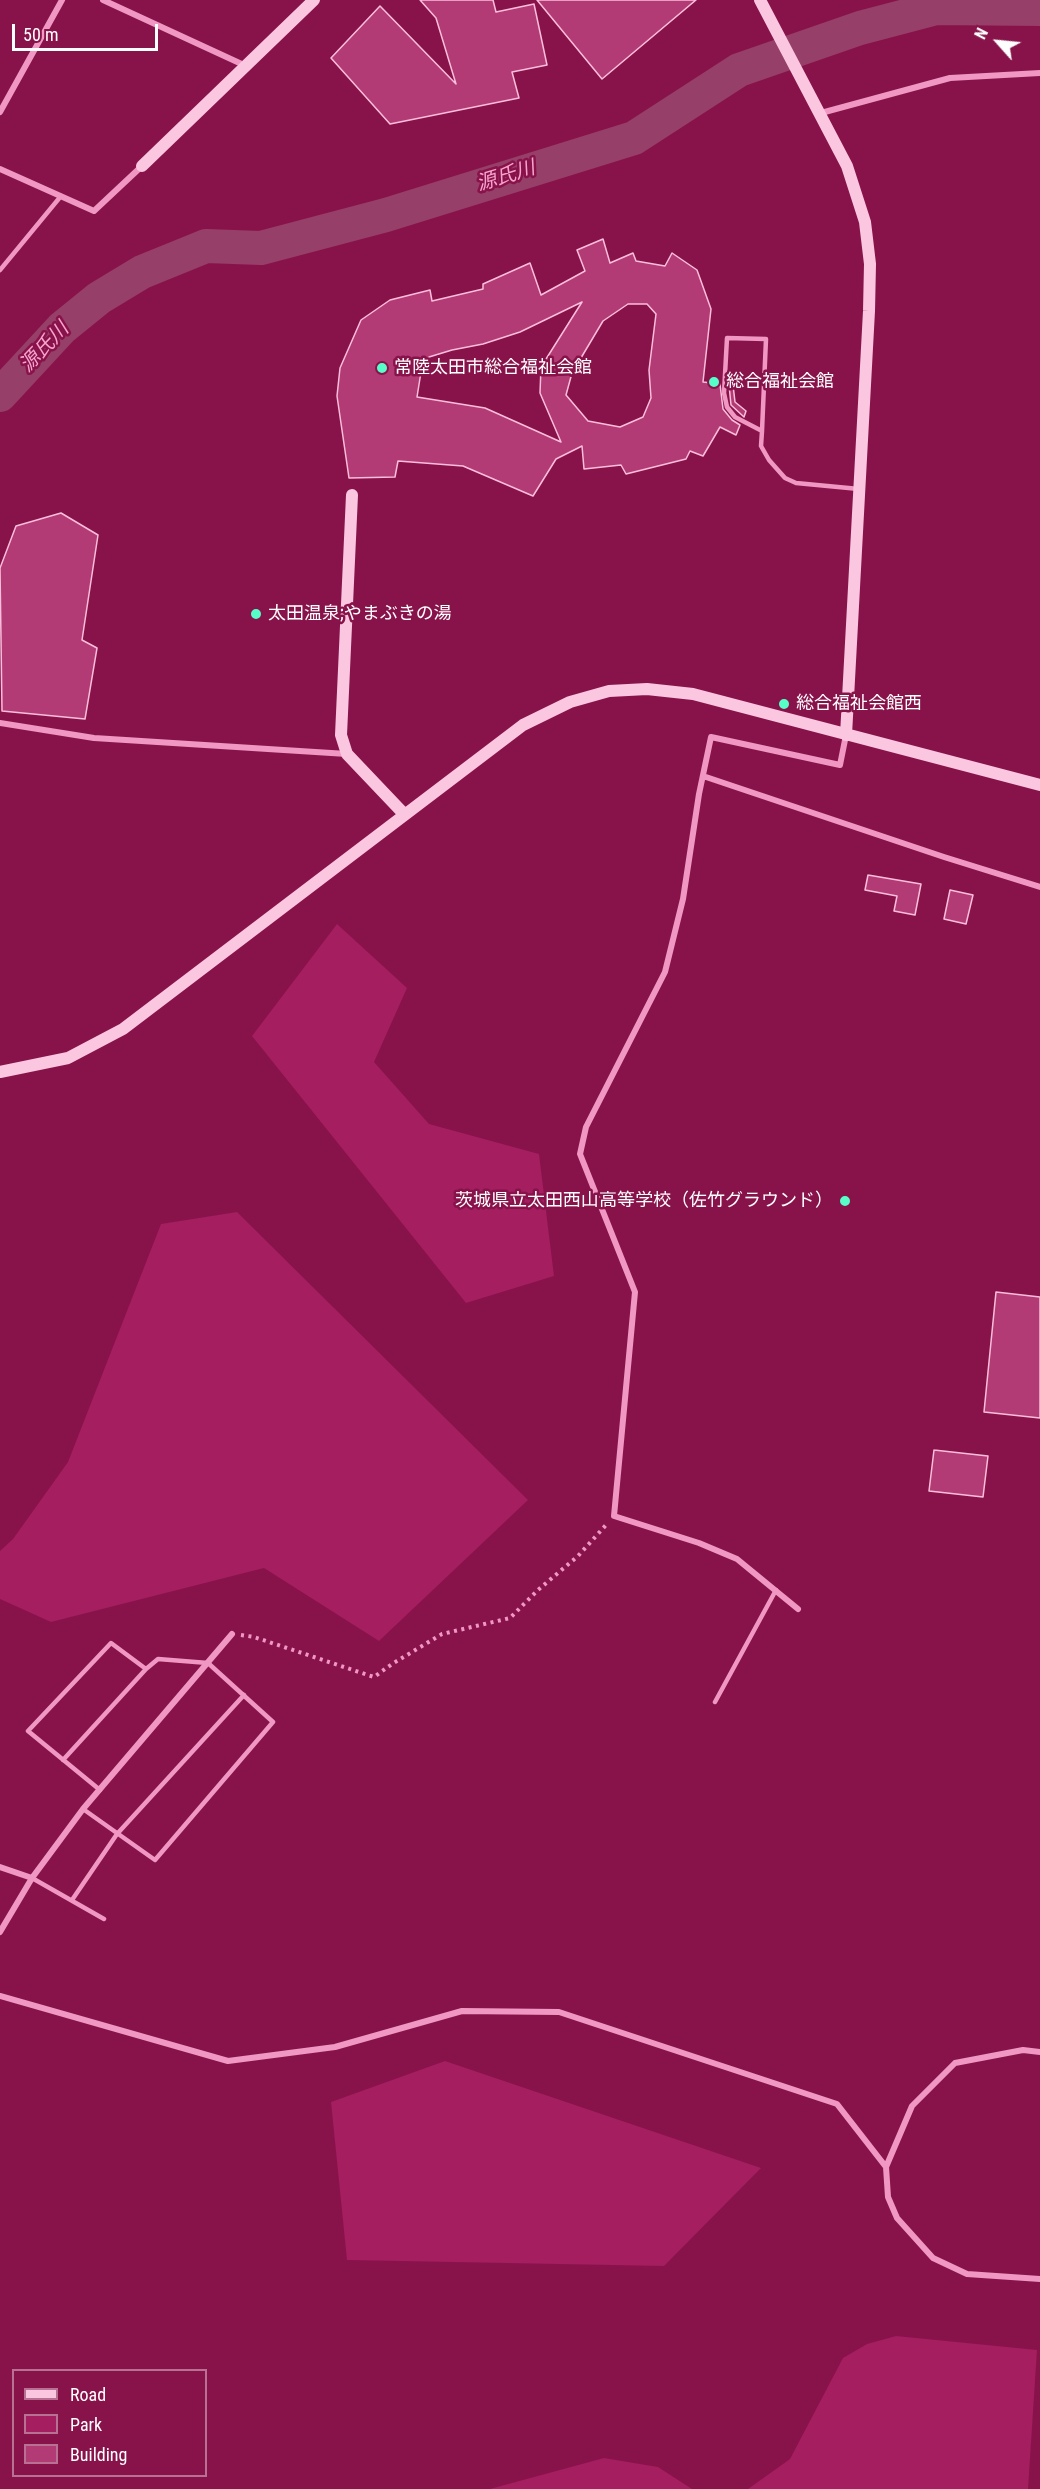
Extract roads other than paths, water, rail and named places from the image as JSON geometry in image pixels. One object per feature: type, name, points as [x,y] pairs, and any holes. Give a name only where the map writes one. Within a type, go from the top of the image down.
[{"type":"street","points":[[0,112],[62,0]]},
{"type":"street","points":[[103,0],[246,66]]},
{"type":"street","points":[[0,169],[94,211],[314,0]]},
{"type":"street","points":[[760,0],[847,166],[866,222],[870,264],[846,735],[840,765],[711,737],[682,899],[665,972],[586,1127],[580,1154],[635,1292],[614,1516],[699,1543],[737,1559],[798,1609]]},
{"type":"street","points":[[821,113],[950,78],[1040,72]]},
{"type":"street","points":[[352,495],[341,735],[347,754],[404,814]]},
{"type":"street","points":[[0,1071],[68,1058],[123,1029],[523,725],[570,702],[609,691],[647,690],[693,694],[1040,785]]},
{"type":"street","points":[[0,723],[94,738],[347,754]]},
{"type":"street","points":[[703,776],[1040,887]]},
{"type":"street","points":[[0,1932],[32,1878],[83,1809],[232,1634]]},
{"type":"street","points":[[0,1868],[32,1878]]},
{"type":"street","points":[[0,1996],[228,2061],[335,2047],[462,2011],[560,2012],[837,2104],[885,2167]]},
{"type":"street","points":[[1040,2052],[1023,2050],[955,2063],[912,2106],[885,2167],[888,2197],[897,2218],[933,2258],[967,2274],[1040,2279]]},
{"type":"lane","points":[[0,270],[61,196]]},
{"type":"lane","points":[[762,431],[735,417],[727,407],[724,393],[727,338],[766,339],[762,431],[761,447],[769,460],[785,478],[796,483],[859,489]]},
{"type":"lane","points":[[715,1702],[776,1590]]},
{"type":"lane","points":[[100,1790],[28,1731],[111,1643],[146,1669]]},
{"type":"lane","points":[[63,1760],[146,1669],[158,1659],[208,1663],[273,1722],[155,1860],[83,1809]]},
{"type":"lane","points":[[72,1900],[117,1834],[244,1695]]},
{"type":"lane","points":[[32,1878],[104,1919]]},
{"type":"waterway","name":"源氏川","points":[[0,395],[62,328],[99,298],[142,272],[206,246],[261,248],[386,215],[634,138],[739,70],[860,28],[936,8],[1040,9]]},
{"type":"place","name":"常陸太田市総合福祉会館","points":[[382,368]]},
{"type":"place","name":"総合福祉会館","points":[[714,382]]},
{"type":"place","name":"太田温泉;やまぶきの湯","points":[[256,614]]},
{"type":"place","name":"総合福祉会館西","points":[[784,704]]},
{"type":"place","name":"茨城県立太田西山高等学校（佐竹グラウンド）","points":[[845,1201]]}]
